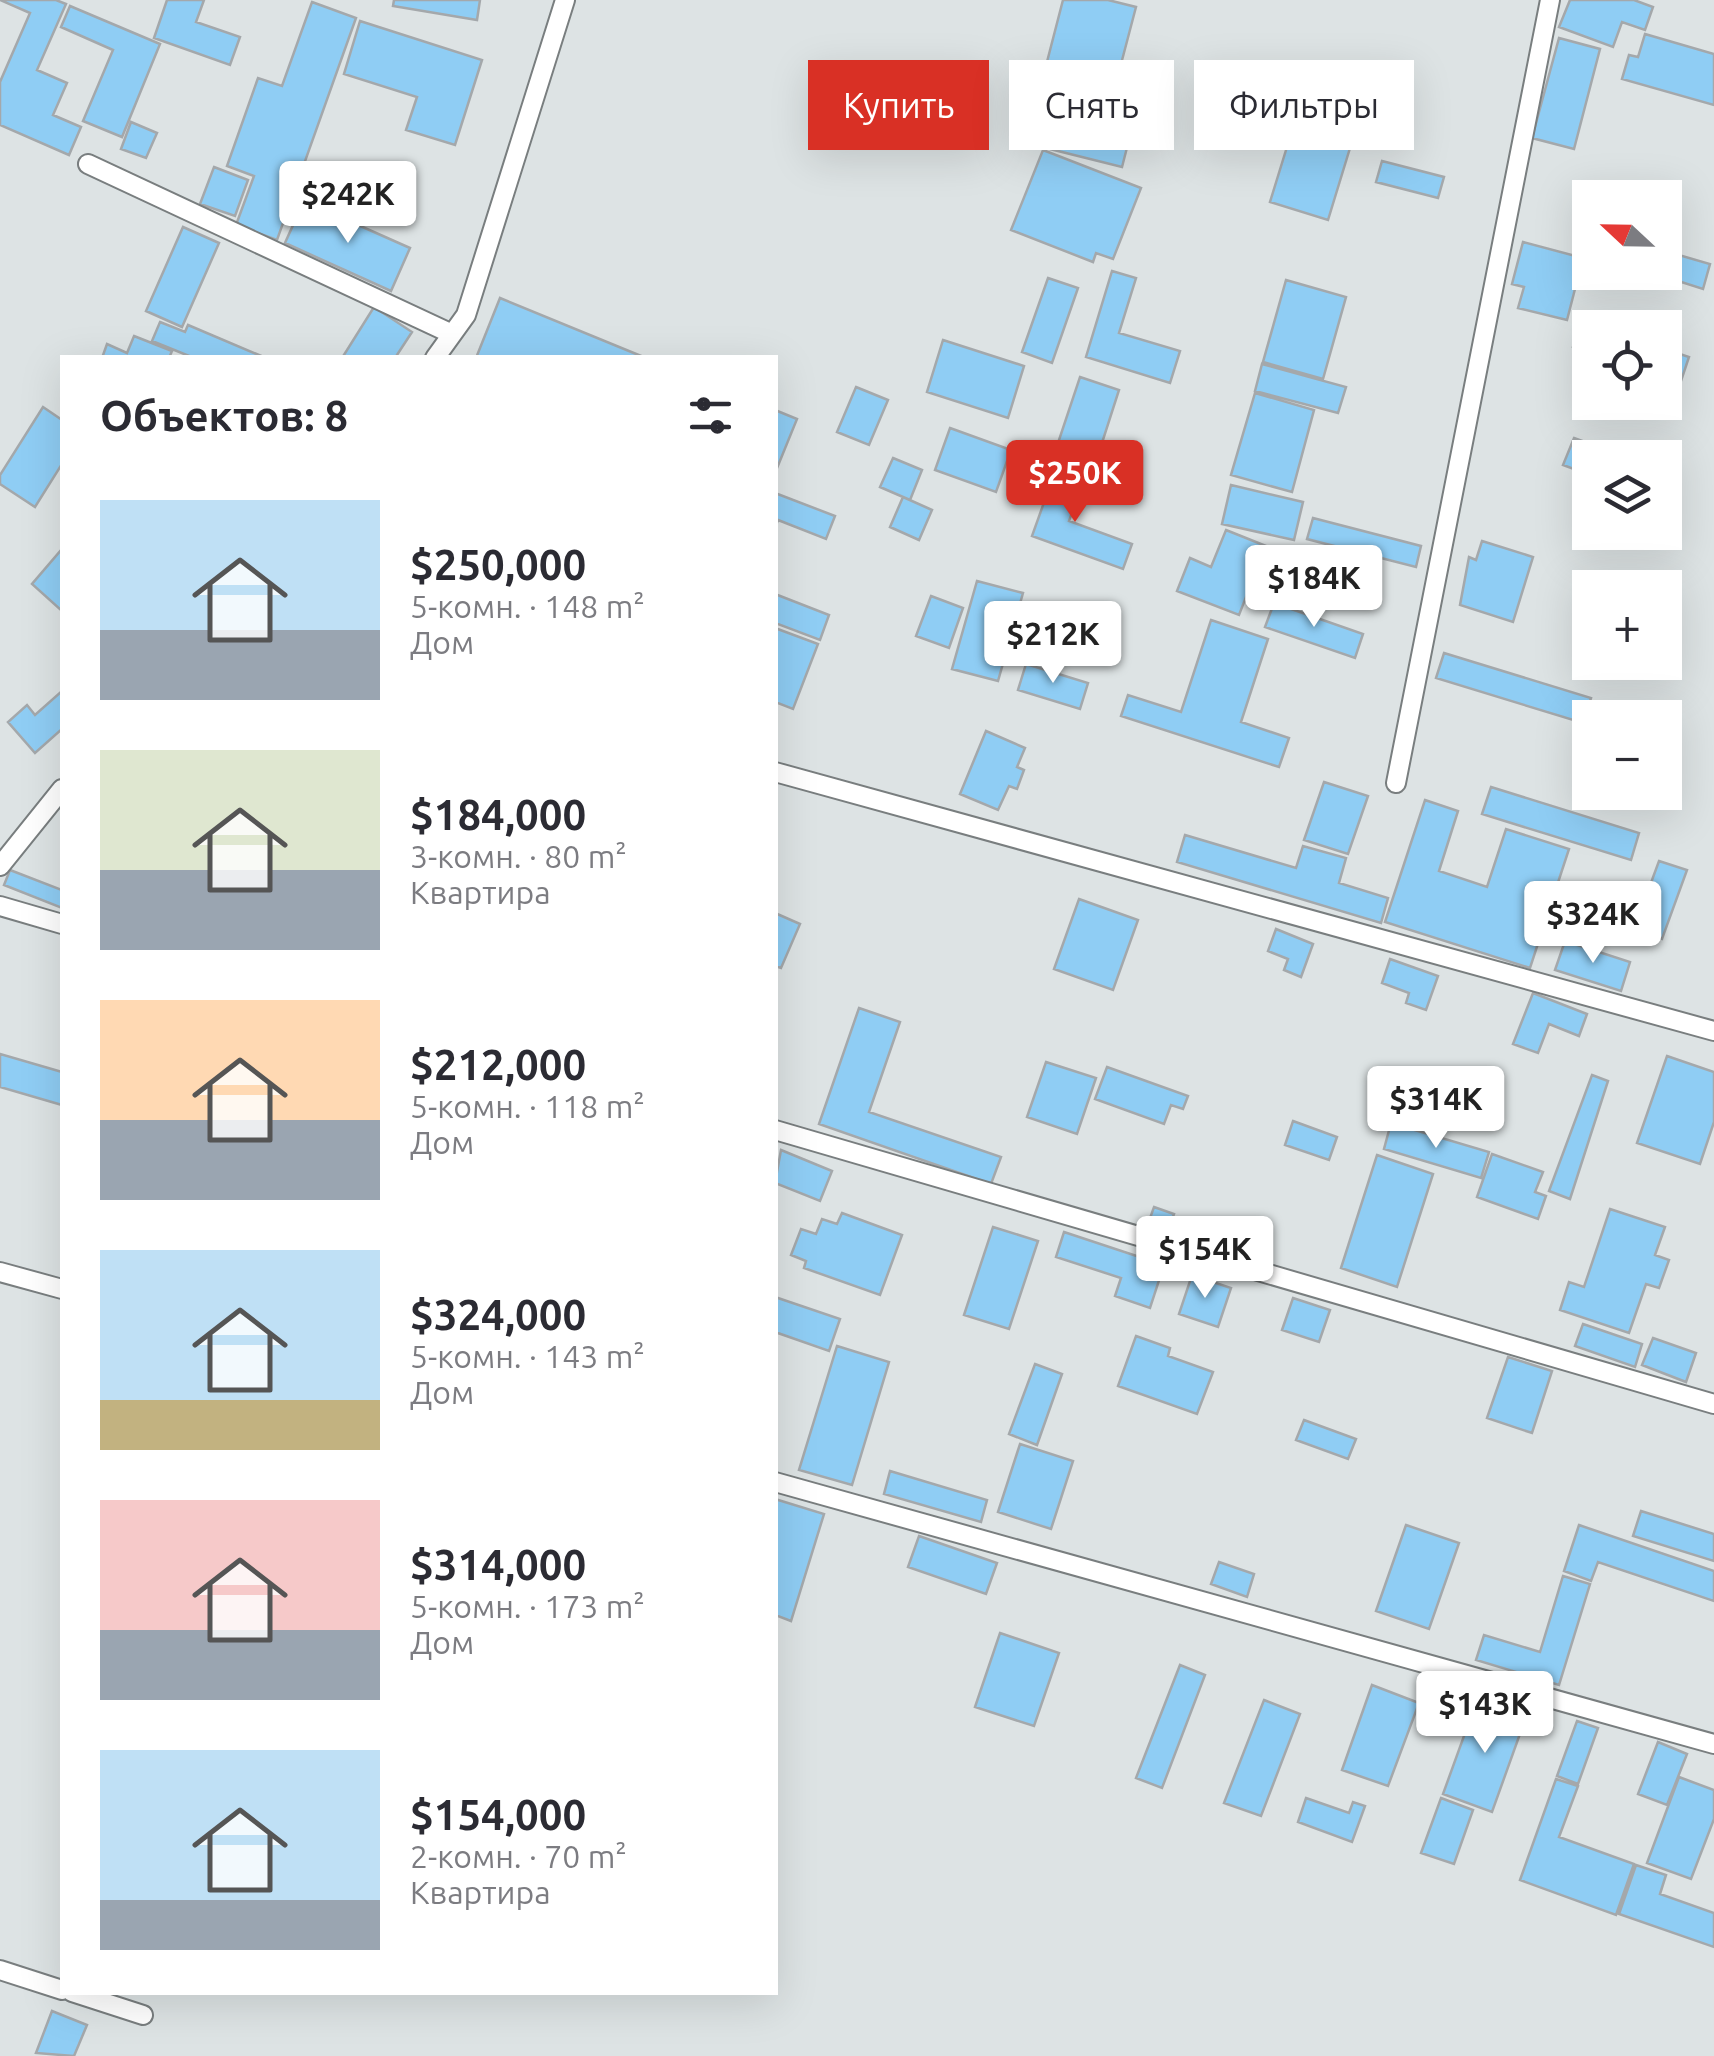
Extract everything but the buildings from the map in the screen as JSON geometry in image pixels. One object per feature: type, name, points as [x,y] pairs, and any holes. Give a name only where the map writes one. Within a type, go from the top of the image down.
[{"type":"lane","points":[[436,355],[466,314],[565,0]]},
{"type":"lane","points":[[1396,783],[1550,0]]},
{"type":"lane","points":[[88,164],[452,334]]},
{"type":"lane","points":[[778,773],[1714,1031]]},
{"type":"lane","points":[[0,866],[60,791]]},
{"type":"lane","points":[[0,906],[60,923]]},
{"type":"lane","points":[[778,1131],[1714,1404]]},
{"type":"lane","points":[[0,1272],[60,1288]]},
{"type":"lane","points":[[778,1483],[1714,1744]]},
{"type":"lane","points":[[0,1970],[60,1989]]},
{"type":"lane","points":[[82,1995],[143,2014]]}]
